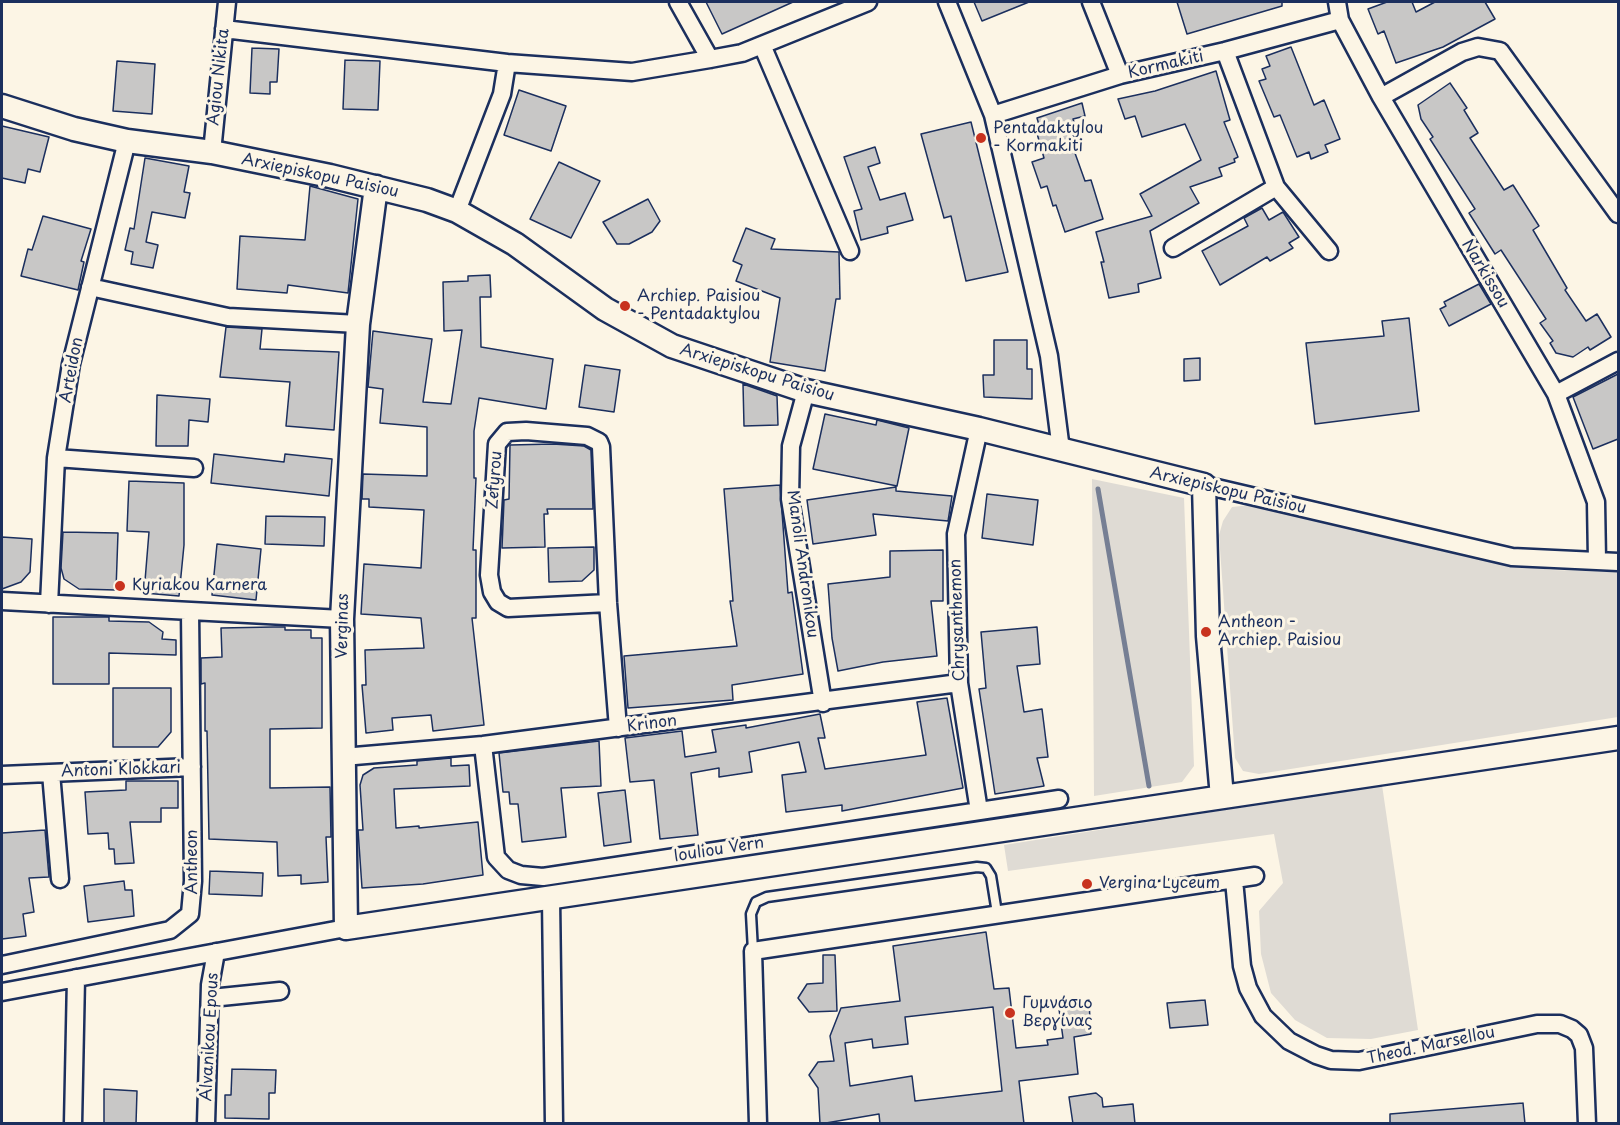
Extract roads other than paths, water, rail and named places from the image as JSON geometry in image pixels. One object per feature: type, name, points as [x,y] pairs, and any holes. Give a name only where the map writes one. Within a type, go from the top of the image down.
[{"type":"street","name":"Agiou Nikita","points":[[212,152],[226,2]]},
{"type":"street","points":[[678,2],[710,59]]},
{"type":"street","points":[[224,29],[507,63],[632,72],[742,53],[868,2]]},
{"type":"street","points":[[947,2],[993,115],[1049,356],[1061,450]]},
{"type":"street","points":[[1091,2],[1120,75]]},
{"type":"street","name":"Narkissou","points":[[1337,2],[1340,20],[1381,97],[1556,394],[1596,502],[1597,560]]},
{"type":"street","name":"Kormakiti","points":[[993,115],[1120,75],[1225,51],[1340,20]]},
{"type":"street","points":[[762,45],[849,251]]},
{"type":"street","points":[[1381,97],[1462,52],[1478,47],[1500,51],[1618,214]]},
{"type":"street","points":[[1225,51],[1276,187],[1329,251]]},
{"type":"street","points":[[457,211],[502,94],[507,63]]},
{"type":"street","name":"Arxiepiskopu Paisiou","points":[[2,106],[74,129],[127,141],[212,152],[376,187],[457,211],[516,244],[634,328],[672,346],[806,391],[979,429],[1204,485],[1512,557],[1618,562]]},
{"type":"street","name":"Arteidon","points":[[49,604],[56,458],[71,364],[127,141]]},
{"type":"street","name":"Verginas","points":[[346,928],[342,619],[358,324],[376,187]]},
{"type":"street","points":[[1173,248],[1276,187]]},
{"type":"street","points":[[90,287],[228,317],[358,324]]},
{"type":"street","points":[[1556,394],[1618,361]]},
{"type":"street","name":"Manoli Andronikou","points":[[806,391],[791,446],[790,499],[823,703]]},
{"type":"street","name":"Chrysanthemon","points":[[979,429],[956,534],[960,682],[979,811]]},
{"type":"street","name":"Zefyrou","points":[[608,603],[508,608],[498,602],[492,591],[489,574],[497,444],[507,432],[526,430],[587,435],[599,442],[603,453],[608,603],[618,728]]},
{"type":"street","points":[[56,458],[194,468]]},
{"type":"street","points":[[1204,485],[1208,636],[1222,797]]},
{"type":"street","points":[[2,601],[342,619]]},
{"type":"street","name":"Antheon","points":[[2,964],[170,930],[183,922],[190,914],[193,899],[190,612]]},
{"type":"street","name":"Krinon","points":[[343,757],[483,745],[823,703],[960,682]]},
{"type":"street","points":[[2,992],[346,928],[1618,738]]},
{"type":"street","name":"Iouliou Vern","points":[[483,745],[496,857],[508,870],[520,875],[543,877],[1059,799]]},
{"type":"street","name":"Antoni Klokkari","points":[[2,775],[192,767]]},
{"type":"street","name":"Antoni Klokkari","points":[[51,773],[60,879]]},
{"type":"street","points":[[758,1124],[753,951],[1255,876]]},
{"type":"street","name":"Theod. Marsellou","points":[[1234,880],[1242,966],[1248,988],[1263,1016],[1279,1033],[1316,1055],[1337,1061],[1359,1061],[1549,1022],[1572,1029],[1579,1035],[1584,1048],[1587,1124]]},
{"type":"street","points":[[551,899],[554,1124]]},
{"type":"street","name":"Alvanikou Epous","points":[[206,1124],[211,998],[216,952]]},
{"type":"street","points":[[73,1124],[76,978]]},
{"type":"street","points":[[211,998],[280,992]]},
{"type":"lane","points":[[753,951],[751,914],[756,902],[766,897],[977,867],[986,868],[992,876],[997,913]]},
{"type":"waterway","points":[[1098,489],[1149,786]]},
{"type":"place","name":"Pentadaktylou - Kormakiti","points":[[981,138]]},
{"type":"place","name":"Archiep. Paisiou - Pentadaktylou","points":[[625,306]]},
{"type":"place","name":"Kyriakou Karnera","points":[[120,586]]},
{"type":"place","name":"Antheon - Archiep. Paisiou","points":[[1206,632]]},
{"type":"place","name":"Vergina Lyceum","points":[[1087,884]]},
{"type":"place","name":"Γυμνάσιο Βεργίνας","points":[[1010,1013]]}]
